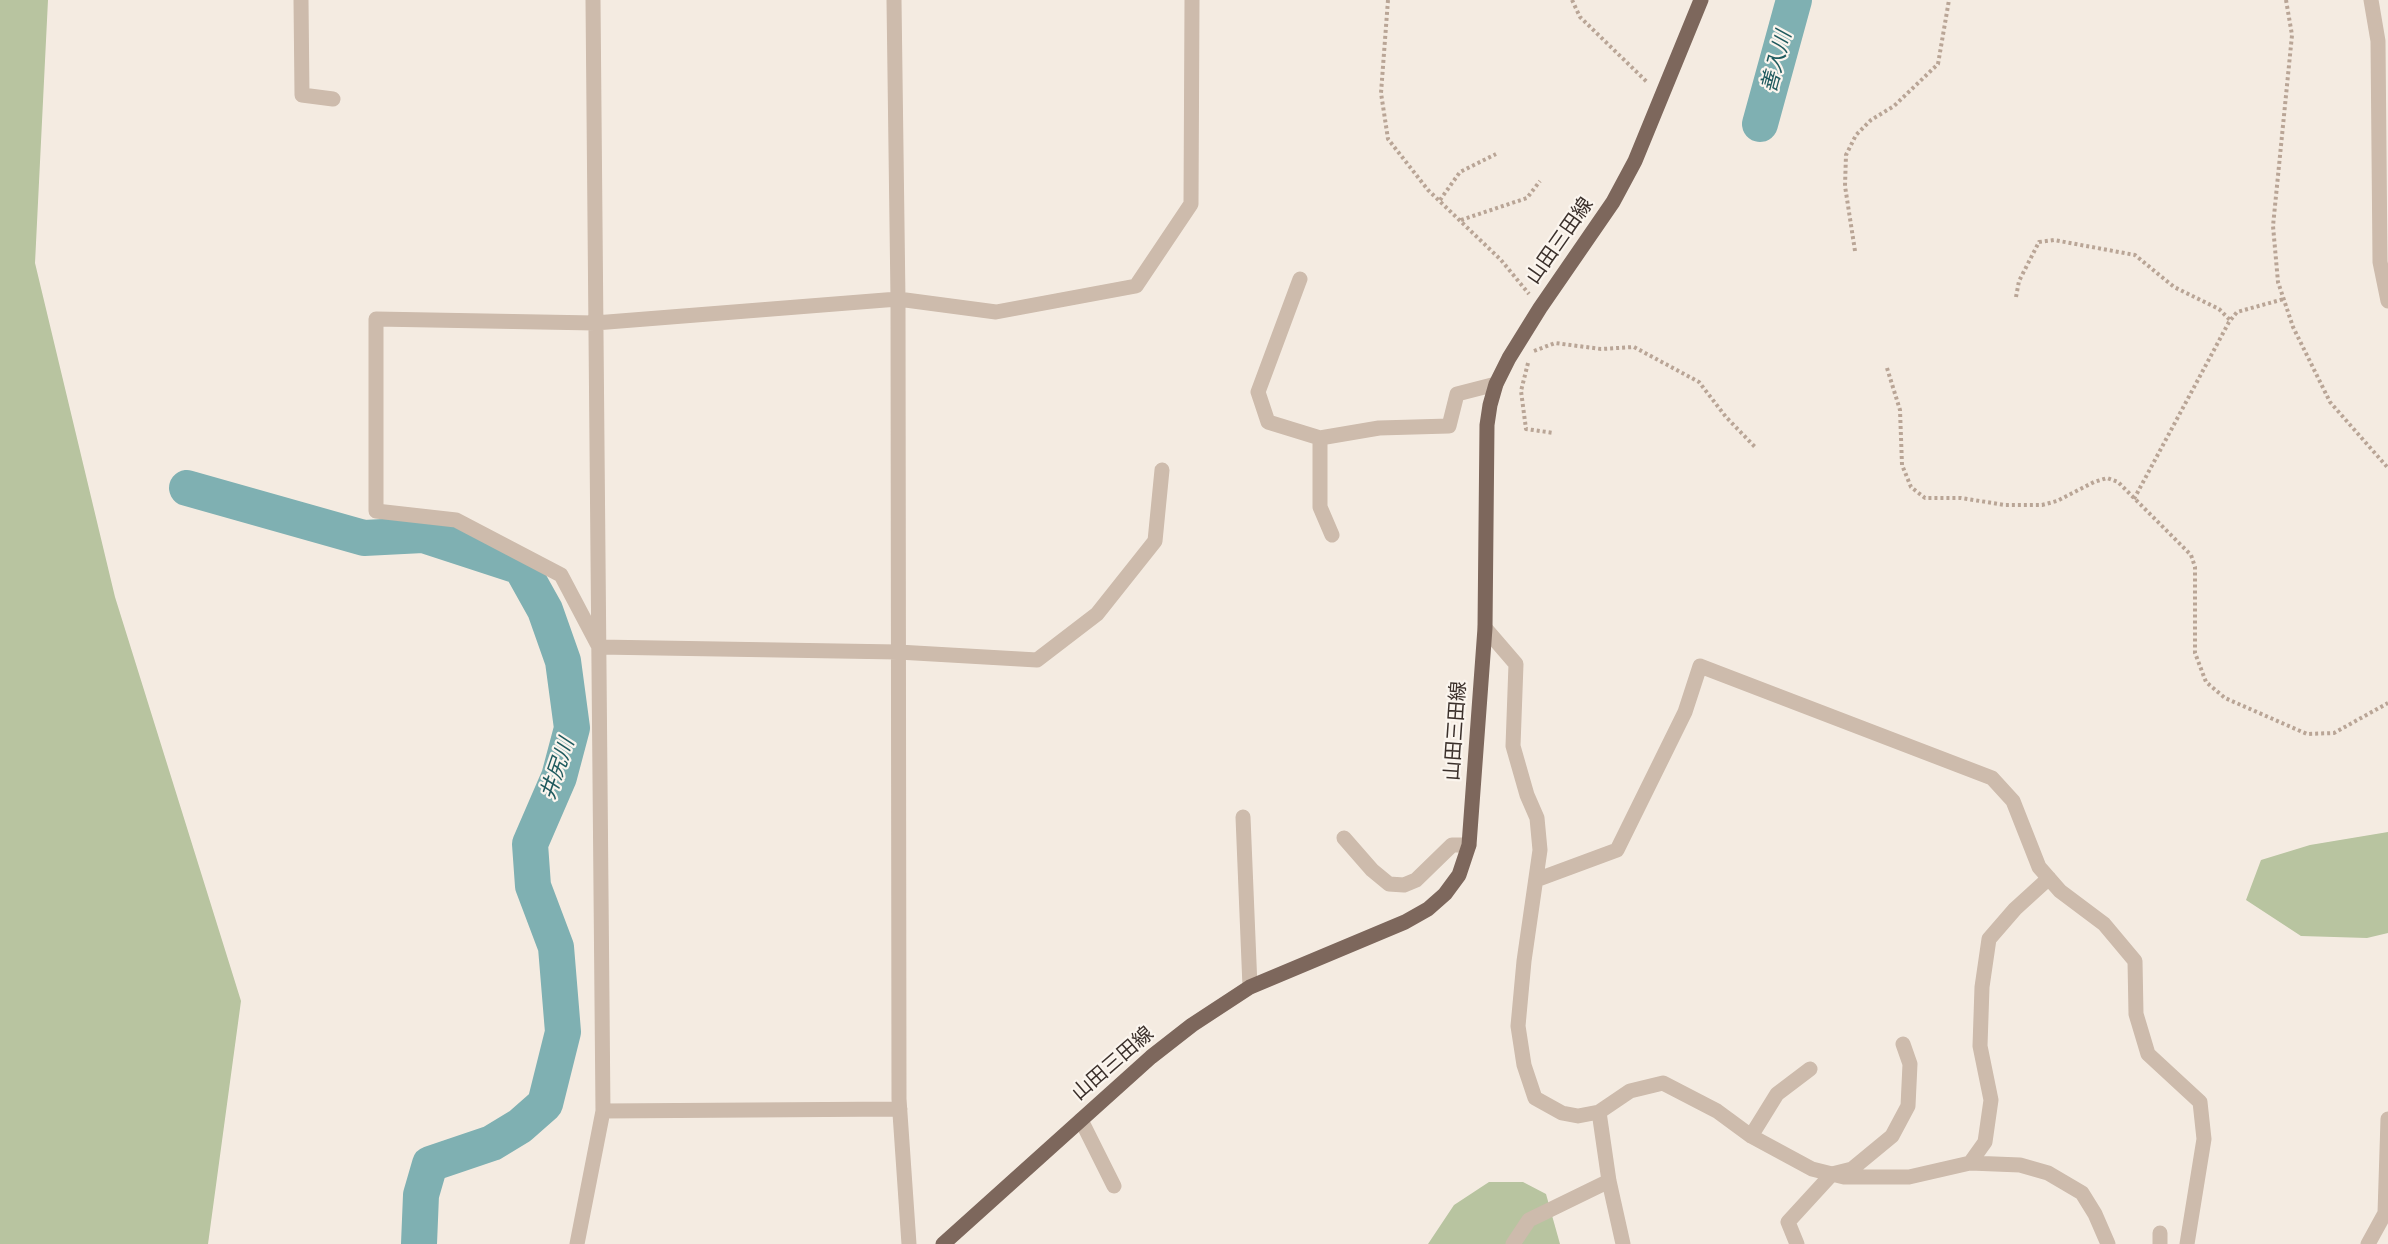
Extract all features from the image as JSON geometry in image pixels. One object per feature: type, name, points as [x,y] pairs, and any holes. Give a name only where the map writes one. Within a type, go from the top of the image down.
[{"type":"main road","name":"山田三田線","points":[[943,1244],[1159,1051],[1192,1025],[1250,987],[1405,922],[1428,909],[1445,894],[1459,875],[1469,845],[1485,628],[1487,425],[1496,384],[1540,308],[1613,202],[1635,161],[1665,93],[1701,0]]},
{"type":"street","points":[[301,0],[302,95],[333,99]]},
{"type":"street","points":[[577,1244],[603,1111],[593,0]]},
{"type":"street","points":[[894,0],[898,299],[900,1109],[909,1244]]},
{"type":"street","points":[[599,647],[561,575],[456,520],[376,511],[376,319],[595,323],[898,299],[996,312],[1136,286],[1191,204],[1192,0]]},
{"type":"street","points":[[2371,0],[2378,51],[2383,181],[2380,262],[2388,301]]},
{"type":"street","points":[[1300,279],[1258,392],[1268,422],[1320,438],[1379,428],[1449,426],[1457,394],[1496,384]]},
{"type":"street","points":[[1320,438],[1320,507],[1332,535]]},
{"type":"street","points":[[599,647],[898,652],[1037,660],[1097,614],[1155,541],[1162,470]]},
{"type":"street","points":[[1485,628],[1516,664],[1513,746],[1527,795],[1537,818],[1540,850],[1524,961],[1518,1026],[1524,1065],[1535,1098],[1562,1113],[1578,1116],[1599,1112],[1630,1091],[1663,1083],[1717,1111],[1750,1136],[1812,1169],[1844,1177],[1909,1177],[1970,1163],[2020,1165],[2048,1173],[2082,1193],[2095,1214],[2108,1244]]},
{"type":"street","points":[[1536,880],[1617,850],[1685,712],[1700,666],[1992,778],[2013,801],[2039,867],[2060,891],[2104,924],[2135,961],[2136,1014],[2148,1054],[2200,1102],[2204,1139],[2187,1244]]},
{"type":"street","points":[[1243,817],[1250,987]]},
{"type":"street","points":[[1344,838],[1372,870],[1389,884],[1404,885],[1416,880],[1452,845],[1469,845]]},
{"type":"street","points":[[1970,1163],[1985,1142],[1991,1100],[1980,1046],[1982,987],[1989,939],[2015,909],[2049,878]]},
{"type":"street","points":[[1797,1244],[1788,1222],[1832,1174],[1852,1169],[1892,1136],[1908,1106],[1910,1064],[1903,1044]]},
{"type":"street","points":[[1750,1136],[1777,1094],[1810,1069]]},
{"type":"street","points":[[603,1111],[900,1109]]},
{"type":"street","points":[[1599,1112],[1609,1181],[1623,1244]]},
{"type":"street","points":[[2368,1244],[2385,1213],[2388,1119]]},
{"type":"street","points":[[1081,1120],[1114,1186]]},
{"type":"street","points":[[1513,1244],[1528,1220],[1609,1181]]},
{"type":"path","points":[[1388,0],[1380,93],[1388,139],[1428,190],[1501,260],[1540,308]]},
{"type":"path","points":[[1572,0],[1581,17],[1651,85],[1665,93]]},
{"type":"path","points":[[1855,251],[1845,186],[1846,155],[1856,135],[1871,120],[1894,106],[1938,64],[1949,0]]},
{"type":"path","points":[[2286,0],[2292,35],[2273,226],[2278,282],[2293,327],[2330,402],[2388,468]]},
{"type":"path","points":[[1440,200],[1460,172],[1496,154]]},
{"type":"path","points":[[1461,220],[1527,198],[1540,180]]},
{"type":"path","points":[[2016,297],[2019,281],[2039,242],[2054,240],[2135,255],[2174,287],[2219,309],[2230,320]]},
{"type":"path","points":[[2134,499],[2230,320],[2237,312],[2284,299]]},
{"type":"path","points":[[1533,341],[1521,391],[1526,429],[1554,433]]},
{"type":"path","points":[[1530,352],[1555,343],[1601,349],[1634,347],[1699,381],[1726,417],[1756,448]]},
{"type":"path","points":[[1887,368],[1900,410],[1902,465],[1911,487],[1925,498],[1961,498],[2005,505],[2043,505],[2107,478],[2118,482],[2190,555],[2195,567],[2195,653],[2206,682],[2225,698],[2307,734],[2334,733],[2388,703]]},
{"type":"green space","points":[[0,0],[48,0],[35,263],[115,597],[241,1001],[208,1244],[0,1244]]},
{"type":"green space","points":[[2388,832],[2388,933],[2367,938],[2301,936],[2246,900],[2261,860],[2310,845]]},
{"type":"green space","points":[[1489,1182],[1523,1182],[1546,1194],[1560,1244],[1428,1244],[1454,1205]]},
{"type":"waterway","name":"善入川","points":[[1760,124],[1794,0]]},
{"type":"waterway","name":"井尻川","points":[[187,488],[364,538],[423,535],[521,567],[545,610],[563,661],[572,728],[559,777],[530,844],[533,886],[556,947],[563,1032],[545,1104],[520,1126],[492,1143],[430,1164],[421,1195],[419,1244]]}]
